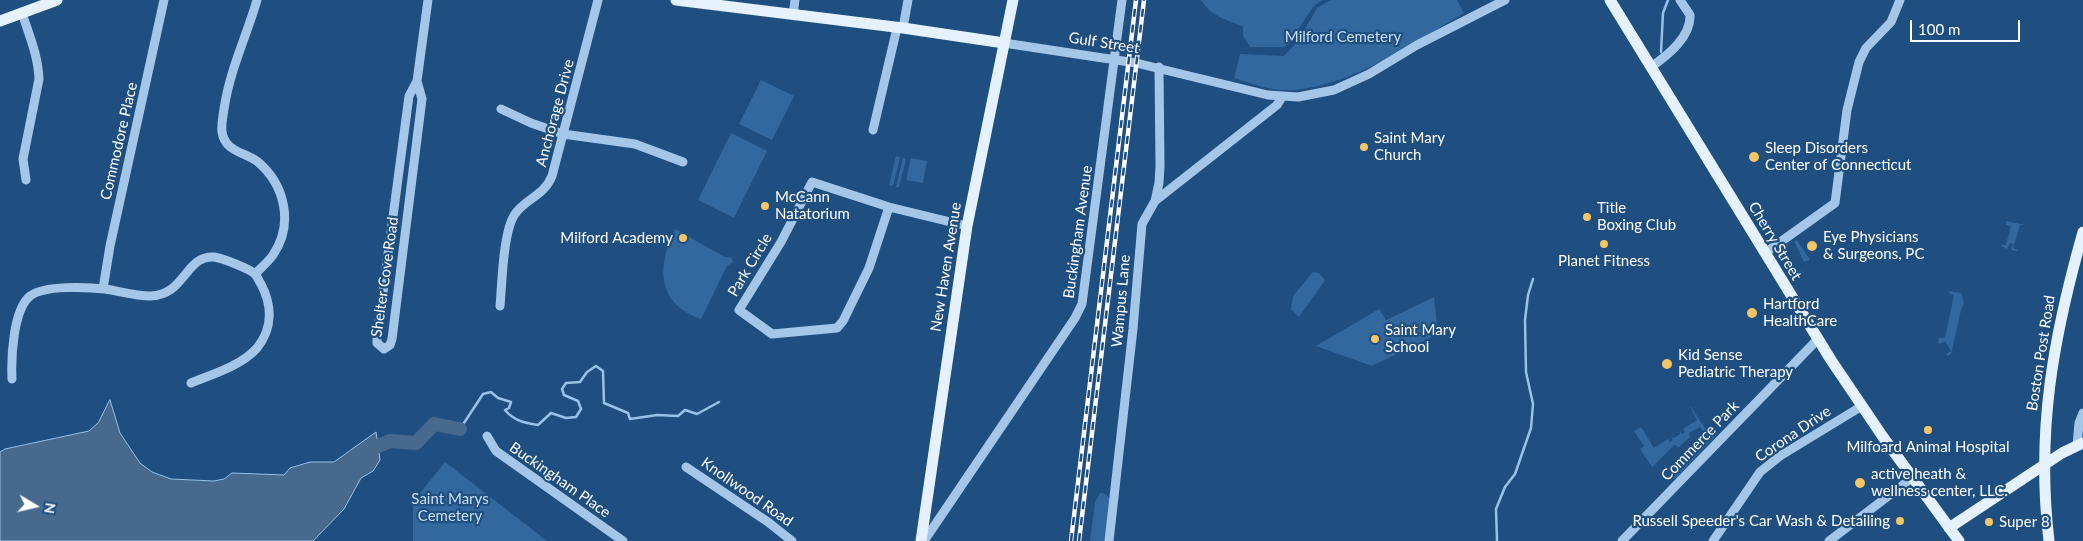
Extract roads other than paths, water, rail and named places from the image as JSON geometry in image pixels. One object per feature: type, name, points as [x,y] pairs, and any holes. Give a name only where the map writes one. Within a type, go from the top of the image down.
[{"type":"main road","points":[[0,21],[57,0]]},
{"type":"main road","name":"Gulf Street","points":[[676,0],[1004,43]]},
{"type":"main road","name":"New Haven Avenue","points":[[922,541],[967,226],[1013,0]]},
{"type":"main road","name":"Cherry Street","points":[[1610,0],[1818,339],[1862,406],[1958,541]]},
{"type":"main road","name":"Boston Post Road","points":[[2049,541],[2044,466],[2047,403],[2053,358],[2064,303],[2083,232]]},
{"type":"main road","points":[[1950,528],[2080,444]]},
{"type":"street","name":"Commodore Place","points":[[103,289],[110,246],[164,0]]},
{"type":"street","points":[[255,274],[271,258],[281,240],[285,220],[283,199],[276,183],[266,170],[252,158],[228,145],[223,136],[222,125],[229,80],[257,0]]},
{"type":"street","name":"Shelter Cove Road","points":[[417,81],[422,99],[410,197],[392,339],[390,345],[384,348],[380,347],[377,340],[409,96],[417,81],[428,0]]},
{"type":"street","name":"Anchorage Drive","points":[[500,306],[508,229],[515,214],[543,192],[550,181],[598,0]]},
{"type":"street","points":[[793,15],[795,0]]},
{"type":"street","points":[[873,130],[908,0]]},
{"type":"street","name":"Buckingham Avenue","points":[[922,541],[1080,310],[1122,0]]},
{"type":"street","name":"Gulf Street","points":[[1004,43],[1160,67],[1282,97],[1315,95],[1334,90],[1369,74],[1417,45],[1505,0]]},
{"type":"street","points":[[1651,67],[1680,42],[1687,29],[1690,15],[1680,0]]},
{"type":"street","points":[[1765,253],[1835,203],[1847,110],[1859,62],[1866,48],[1891,22],[1900,0]]},
{"type":"street","points":[[22,13],[37,56],[39,79],[23,159],[26,180]]},
{"type":"street","name":"Wampus Lane","points":[[1109,541],[1133,329],[1142,224],[1155,201],[1160,166],[1160,67]]},
{"type":"street","points":[[1155,201],[1277,105],[1282,97]]},
{"type":"street","points":[[501,110],[564,134],[635,144],[683,162]]},
{"type":"street","name":"Park Circle","points":[[812,182],[889,207],[869,268],[843,321],[837,328],[772,334],[739,310],[781,242],[812,182]]},
{"type":"street","points":[[396,195],[410,197]]},
{"type":"street","points":[[889,207],[967,226]]},
{"type":"street","points":[[12,379],[12,349],[18,319],[22,306],[31,296],[42,291],[60,289],[103,289],[145,296],[159,295],[181,282],[194,263],[208,257],[220,258],[255,274],[266,294],[270,310],[268,326],[256,350],[231,367],[191,383]]},
{"type":"street","name":"Commerce Park","points":[[1622,541],[1818,339]]},
{"type":"street","name":"Corona Drive","points":[[1713,541],[1760,472],[1780,456],[1862,406]]},
{"type":"street","points":[[2080,444],[2079,423],[2083,413]]},
{"type":"street","name":"Buckingham Place","points":[[488,436],[496,451],[623,541]]},
{"type":"street","name":"Knollwood Road","points":[[686,467],[768,522],[792,541]]},
{"type":"street","points":[[1829,541],[1912,478]]},
{"type":"waterway","points":[[1661,52],[1663,13],[1668,0]]},
{"type":"waterway","points":[[1497,541],[1496,509],[1505,487],[1515,474],[1531,428],[1533,404],[1526,372],[1525,320],[1528,295],[1533,279]]},
{"type":"waterway","points":[[460,429],[483,394],[491,392],[498,398],[511,402],[509,408],[505,410],[512,417],[524,422],[538,425],[551,413],[566,418],[576,417],[581,409],[578,401],[564,395],[562,389],[566,383],[580,382],[587,372],[596,366],[603,371],[604,403],[628,413],[630,419],[657,415],[678,416],[685,410],[697,414],[719,402]]},
{"type":"waterway","points":[[378,446],[390,441],[416,443],[434,424],[460,429]]},
{"type":"railway","points":[[1071,541],[1136,0]]},
{"type":"railway","points":[[1079,541],[1144,0]]},
{"type":"place","name":"Saint Mary Church","points":[[1364,147]]},
{"type":"place","name":"Sleep Disorders Center of Connecticut","points":[[1754,157]]},
{"type":"place","name":"McCann Natatorium","points":[[765,206]]},
{"type":"place","name":"Title Boxing Club","points":[[1587,217]]},
{"type":"place","name":"Milford Academy","points":[[683,238]]},
{"type":"place","name":"Planet Fitness","points":[[1604,244]]},
{"type":"place","name":"Eye Physicians & Surgeons, PC","points":[[1812,246]]},
{"type":"place","name":"Hartford HealthCare","points":[[1752,313]]},
{"type":"place","name":"Saint Mary School","points":[[1375,339]]},
{"type":"place","name":"Kid Sense Pediatric Therapy","points":[[1667,364]]},
{"type":"place","name":"Milfoard Animal Hospital","points":[[1928,430]]},
{"type":"place","name":"active heath & wellness center, LLC.","points":[[1860,483]]},
{"type":"place","name":"Russell Speeder's Car Wash & Detailing","points":[[1900,521]]},
{"type":"place","name":"Super 8","points":[[1989,522]]},
{"type":"park label","name":"Milford Cemetery","points":[[1343,37]]},
{"type":"park label","name":"Saint Marys Cemetery","points":[[450,508]]}]
